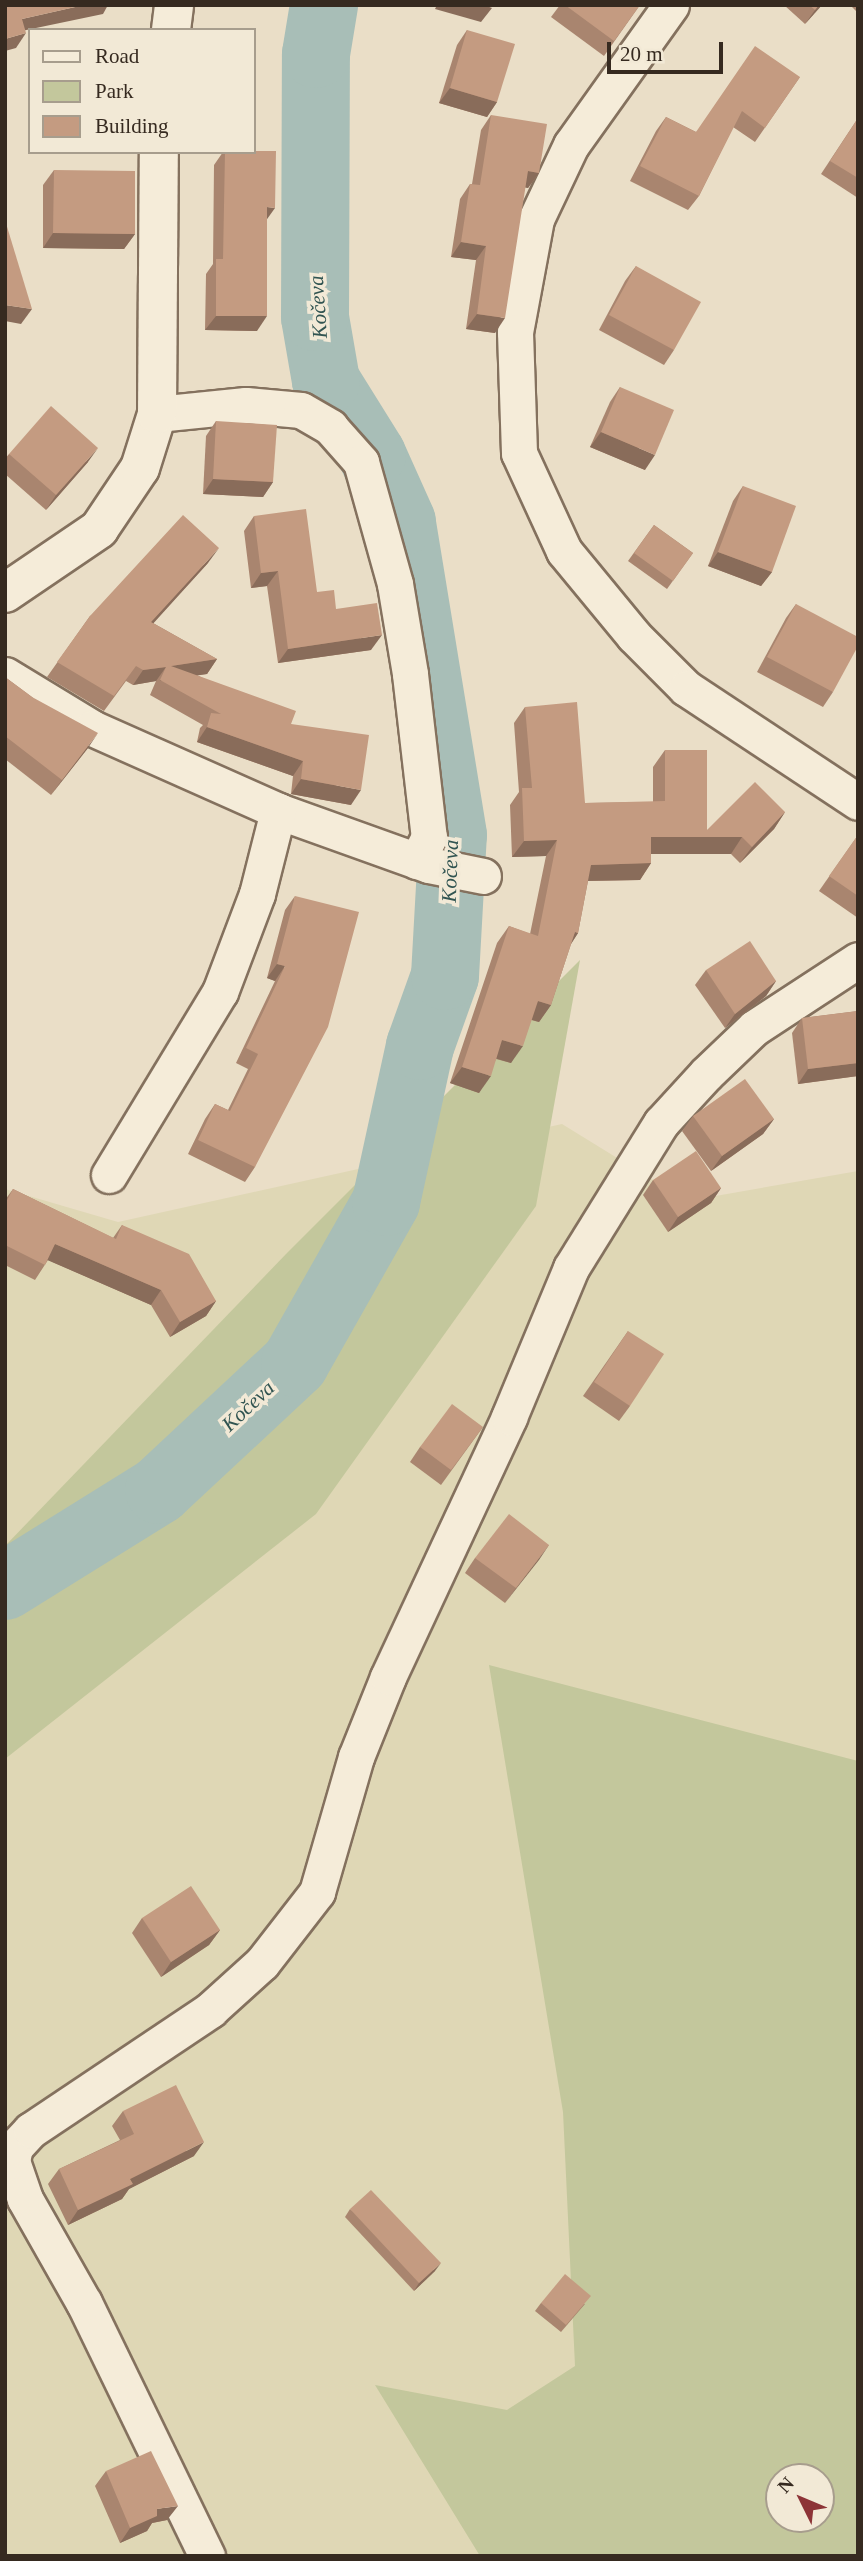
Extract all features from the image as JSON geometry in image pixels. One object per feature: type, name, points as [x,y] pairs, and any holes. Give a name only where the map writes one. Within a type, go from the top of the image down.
[{"type":"main road","points":[[171,28],[174,5]]},
{"type":"main road","points":[[5,593],[99,529],[140,468],[157,414],[159,154]]},
{"type":"street","points":[[671,5],[571,145],[536,219],[515,331],[519,453],[564,551],[634,636],[686,688],[858,802]]},
{"type":"street","points":[[157,414],[246,405],[301,410],[330,427],[361,461],[395,584],[410,674],[429,837],[423,863]]},
{"type":"street","points":[[5,675],[92,728],[278,811],[423,863],[480,876]]},
{"type":"street","points":[[108,1175],[220,992],[257,894],[278,811]]},
{"type":"street","points":[[207,2556],[84,2303],[25,2199],[12,2161],[15,2147],[31,2130],[210,2010],[262,1964],[317,1892],[356,1757],[388,1677],[509,1417],[571,1268],[661,1123],[706,1074],[754,1028],[858,960]]},
{"type":"shaded area","points":[[562,1124],[687,1201],[858,1171],[858,2556],[5,2556],[5,1189],[118,1222]]},
{"type":"green space","points":[[580,960],[536,1206],[316,1514],[5,1759],[5,1546],[287,1253]]},
{"type":"green space","points":[[489,1665],[858,1761],[858,2556],[480,2556],[375,2385],[507,2410],[575,2366],[563,2112]]},
{"type":"building","points":[[5,5],[84,5],[22,19],[26,33],[5,39]]},
{"type":"building","points":[[565,5],[640,5],[614,41]]},
{"type":"building","points":[[467,30],[515,44],[497,102],[450,88]]},
{"type":"building","points":[[755,46],[800,77],[765,128],[742,111],[699,196],[640,166],[666,117],[696,132]]},
{"type":"building","points":[[491,115],[547,124],[539,173],[528,171],[505,318],[477,314],[486,246],[461,242],[470,184],[480,185]]},
{"type":"building","points":[[858,118],[858,178],[830,161]]},
{"type":"building","points":[[276,151],[275,208],[267,207],[267,316],[216,316],[216,259],[223,259],[225,154]]},
{"type":"building","points":[[54,170],[135,171],[135,234],[53,233]]},
{"type":"building","points":[[5,220],[32,309],[5,305]]},
{"type":"building","points":[[636,266],[701,302],[674,350],[609,315]]},
{"type":"building","points":[[620,387],[674,410],[655,455],[601,432]]},
{"type":"building","points":[[51,406],[98,448],[56,495],[9,454]]},
{"type":"building","points":[[216,421],[277,425],[273,482],[213,479]]},
{"type":"building","points":[[743,486],[796,506],[772,572],[718,552]]},
{"type":"building","points":[[306,509],[317,592],[334,590],[336,609],[377,603],[382,635],[288,649],[278,571],[261,573],[254,516]]},
{"type":"building","points":[[183,515],[219,548],[151,622],[217,659],[171,666],[296,711],[291,724],[369,735],[361,790],[301,779],[303,761],[207,727],[211,713],[221,714],[160,680],[166,667],[143,670],[136,666],[114,696],[57,662],[90,616]]},
{"type":"building","points":[[654,525],[693,553],[673,581],[634,553]]},
{"type":"building","points":[[796,604],[858,637],[858,646],[833,692],[767,657]]},
{"type":"building","points":[[5,677],[32,697],[98,733],[62,780],[5,736]]},
{"type":"building","points":[[577,702],[585,803],[665,801],[665,750],[707,750],[707,830],[755,782],[785,812],[752,847],[742,837],[651,837],[651,863],[591,865],[578,933],[575,932],[551,1005],[538,1001],[523,1046],[502,1040],[491,1076],[462,1067],[509,926],[538,936],[557,840],[524,841],[522,788],[532,788],[525,707]]},
{"type":"building","points":[[858,835],[858,896],[829,876]]},
{"type":"building","points":[[295,896],[359,912],[328,1027],[255,1167],[198,1140],[215,1104],[230,1111],[258,1054],[246,1048],[285,966],[277,964]]},
{"type":"building","points":[[750,941],[776,981],[735,1014],[706,970]]},
{"type":"building","points":[[858,1011],[858,1063],[808,1069],[802,1018]]},
{"type":"building","points":[[745,1079],[774,1119],[722,1156],[693,1116]]},
{"type":"building","points":[[696,1151],[721,1188],[678,1217],[653,1180]]},
{"type":"building","points":[[13,1189],[116,1239],[122,1225],[189,1254],[216,1301],[180,1322],[161,1290],[55,1244],[45,1265],[5,1245],[5,1204]]},
{"type":"building","points":[[628,1331],[664,1354],[630,1406],[594,1382]]},
{"type":"building","points":[[452,1404],[483,1427],[451,1470],[420,1447]]},
{"type":"building","points":[[509,1514],[549,1545],[516,1588],[475,1558]]},
{"type":"building","points":[[191,1886],[220,1930],[171,1962],[142,1918]]},
{"type":"building","points":[[176,2085],[204,2142],[130,2179],[133,2184],[78,2210],[59,2169],[134,2134],[123,2111]]},
{"type":"building","points":[[371,2190],[441,2263],[419,2283],[350,2209]]},
{"type":"building","points":[[565,2274],[591,2296],[566,2325],[541,2303]]},
{"type":"building","points":[[151,2451],[178,2506],[157,2509],[157,2516],[130,2528],[106,2471]]},
{"type":"waterway","name":"Kočeva","points":[[5,1586],[159,1490],[295,1363],[386,1202],[420,1046],[445,976],[453,835],[402,522],[372,455],[326,381],[315,317],[316,54],[324,5]]}]
